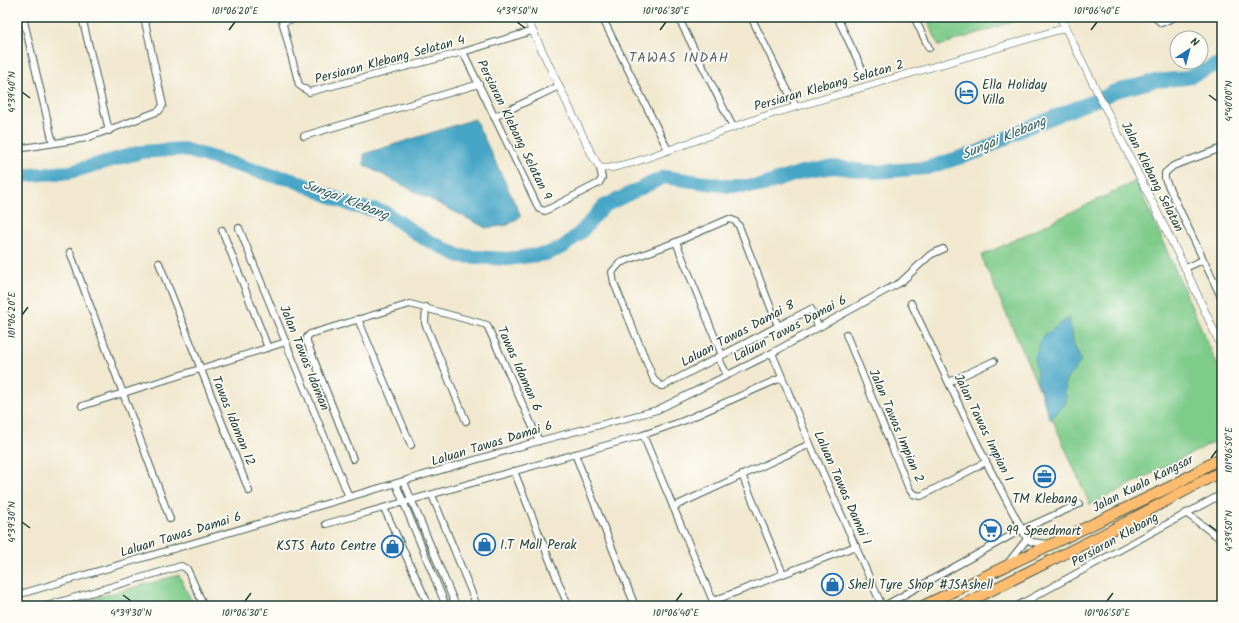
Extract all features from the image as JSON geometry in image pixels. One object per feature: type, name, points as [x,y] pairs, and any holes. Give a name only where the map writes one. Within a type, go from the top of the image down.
[{"type":"highway","name":"Jalan Kuala Kangsar","points":[[923,606],[1174,484],[1222,457]]},
{"type":"highway","points":[[1196,485],[1201,478],[1222,467]]},
{"type":"highway","name":"Jalan Kuala Kangsar","points":[[960,606],[1104,534],[1222,471]]},
{"type":"street","points":[[23,17],[53,144]]},
{"type":"street","points":[[82,17],[109,131]]},
{"type":"street","points":[[17,149],[87,138],[159,111],[163,105],[144,17]]},
{"type":"street","points":[[282,20],[300,17]]},
{"type":"street","points":[[526,17],[600,168]]},
{"type":"street","points":[[602,17],[668,150]]},
{"type":"street","points":[[678,17],[733,127]]},
{"type":"street","points":[[751,17],[796,107]]},
{"type":"street","points":[[837,17],[864,71]]},
{"type":"street","points":[[914,17],[929,48]]},
{"type":"street","name":"Jalan Klebang Selatan","points":[[1060,17],[1185,268],[1222,348]]},
{"type":"street","points":[[1155,17],[1161,23],[1174,17]]},
{"type":"street","name":"Persiaran Klebang Selatan 4","points":[[282,20],[299,85],[309,92],[463,52],[532,31]]},
{"type":"street","name":"Persiaran Klebang Selatan 2","points":[[600,168],[610,168],[634,162],[733,127],[796,107],[1065,28]]},
{"type":"street","name":"Persiaran Klebang Selatan 9","points":[[463,52],[539,209],[543,211],[599,183],[602,178],[600,168]]},
{"type":"street","points":[[304,136],[478,84]]},
{"type":"street","points":[[494,117],[559,86]]},
{"type":"street","points":[[1222,148],[1173,166],[1165,173],[1165,179],[1222,299]]},
{"type":"street","points":[[727,375],[676,242],[729,219],[735,221],[739,226],[778,326]]},
{"type":"street","name":"Jalan Tawas Idaman","points":[[239,228],[349,497]]},
{"type":"street","points":[[222,230],[268,348]]},
{"type":"street","name":"Laluan Tawas Damai 8","points":[[676,242],[620,263],[612,272],[612,278],[654,380],[658,385],[663,386],[811,308],[818,326]]},
{"type":"street","name":"Laluan Tawas Damai 6","points":[[17,596],[539,441],[657,410],[772,353],[818,326],[901,282],[930,255],[943,248]]},
{"type":"street","points":[[70,252],[170,519]]},
{"type":"street","points":[[1185,268],[1203,260]]},
{"type":"street","points":[[159,263],[201,369],[286,342]]},
{"type":"street","name":"Jalan Tawas Impian 1","points":[[911,303],[986,462],[1027,539]]},
{"type":"street","name":"Tawas Idaman 6","points":[[353,459],[307,342],[307,337],[310,334],[407,304],[426,307],[488,327],[539,441]]},
{"type":"street","points":[[426,307],[425,323],[466,421]]},
{"type":"street","points":[[358,319],[410,445]]},
{"type":"street","name":"Jalan Tawas Impian 2","points":[[846,334],[909,489],[914,494],[921,496],[986,462]]},
{"type":"street","name":"Laluan Tawas Damai 1","points":[[772,353],[781,378],[883,606]]},
{"type":"street","points":[[949,382],[994,361]]},
{"type":"street","name":"Tawas Idaman 12","points":[[82,406],[201,369],[249,491]]},
{"type":"street","points":[[326,524],[643,435],[683,422],[781,378]]},
{"type":"street","points":[[643,435],[714,603],[783,574],[856,546]]},
{"type":"street","points":[[673,507],[810,444]]},
{"type":"street","points":[[576,454],[635,606]]},
{"type":"street","points":[[514,471],[568,606]]},
{"type":"street","points":[[742,475],[783,574]]},
{"type":"street","points":[[404,482],[456,606]]},
{"type":"street","points":[[396,484],[446,606]]},
{"type":"street","name":"Persiaran Klebang","points":[[1017,606],[1222,494]]},
{"type":"street","points":[[432,495],[476,606]]},
{"type":"street","points":[[883,606],[1022,530],[1079,504]]},
{"type":"street","points":[[384,508],[429,606]]},
{"type":"street","points":[[1186,513],[1222,540]]},
{"type":"street","points":[[1004,567],[1027,539],[1032,542],[1050,544]]},
{"type":"street","points":[[51,605],[181,566],[187,569],[204,606]]},
{"type":"green space","points":[[926,17],[1027,17],[939,46]]},
{"type":"green space","points":[[1136,181],[1222,375],[1222,438],[1090,505],[981,256]]},
{"type":"green space","points":[[179,575],[194,606],[66,606]]},
{"type":"water","points":[[475,119],[521,216],[508,225],[486,228],[364,165],[364,154]]},
{"type":"water","points":[[1069,318],[1074,345],[1081,361],[1065,382],[1066,403],[1050,420],[1038,384],[1035,358],[1042,337]]},
{"type":"waterway","name":"Sungai Klebang","points":[[17,176],[70,172],[141,152],[183,149],[274,176],[291,179],[353,206],[385,212],[421,237],[460,256],[507,259],[546,254],[563,247],[581,232],[604,206],[664,177],[728,186],[760,186],[802,172],[834,167],[874,172],[927,168],[980,151],[1026,128],[1106,96],[1112,92],[1155,81],[1187,78],[1222,62]]},
{"type":"place","name":"Ella Holiday Villa","points":[[967,92]]},
{"type":"place","name":"TM Klebang","points":[[1045,477]]},
{"type":"place","name":"99 Speedmart","points":[[990,531]]},
{"type":"place","name":"I.T Mall Perak","points":[[485,545]]},
{"type":"place","name":"KSTS Auto Centre","points":[[392,546]]},
{"type":"place","name":"Shell Tyre Shop #JSAshell","points":[[832,585]]},
{"type":"district","name":"TAWAS INDAH","points":[[679,58]]}]
